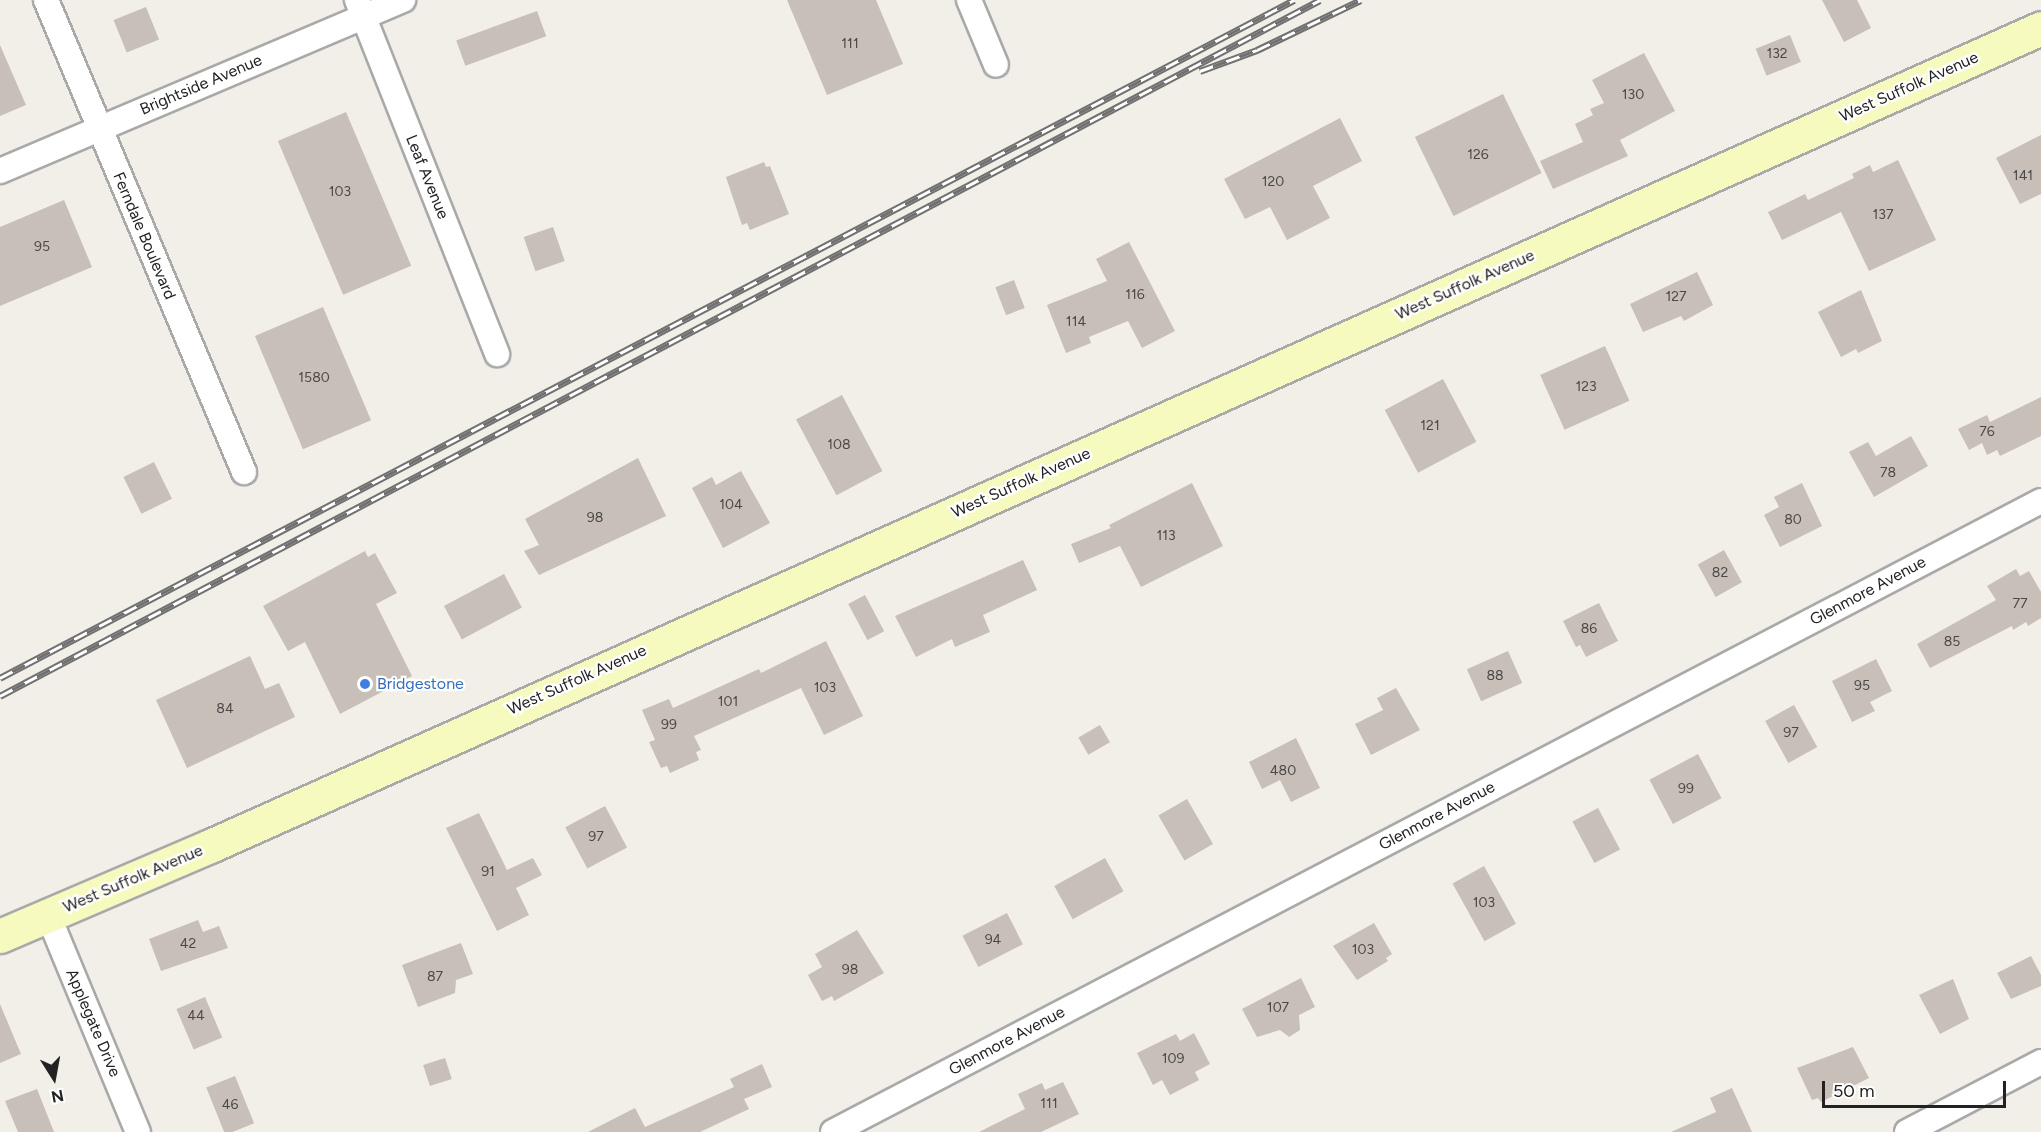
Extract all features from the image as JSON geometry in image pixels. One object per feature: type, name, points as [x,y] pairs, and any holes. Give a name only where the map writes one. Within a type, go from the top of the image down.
[{"type":"main road","name":"West Suffolk Avenue","points":[[0,936],[210,846],[2041,28]]},
{"type":"street","name":"Ferndale Boulevard","points":[[46,0],[244,472]]},
{"type":"street","name":"Brightside Avenue","points":[[0,171],[99,129],[360,8],[403,0]]},
{"type":"street","points":[[969,0],[996,65]]},
{"type":"street","name":"Leaf Avenue","points":[[360,8],[498,354]]},
{"type":"street","name":"Glenmore Avenue","points":[[833,1132],[2041,501]]},
{"type":"street","name":"Applegate Drive","points":[[48,915],[138,1132]]},
{"type":"street","points":[[1907,1132],[2041,1062]]},
{"type":"building","points":[[787,0],[876,0],[903,64],[827,95]]},
{"type":"building","points":[[1822,0],[1857,0],[1871,28],[1844,42]]},
{"type":"building","points":[[146,7],[159,39],[127,53],[114,20]]},
{"type":"building","points":[[537,11],[546,36],[465,66],[456,40]]},
{"type":"building","points":[[1790,35],[1801,62],[1767,76],[1756,49]]},
{"type":"building","points":[[0,45],[26,105],[0,116]]},
{"type":"building","points":[[1644,53],[1675,111],[1620,140],[1628,156],[1553,189],[1540,161],[1583,142],[1575,124],[1593,115],[1590,109],[1604,103],[1592,80]]},
{"type":"building","points":[[1503,94],[1542,173],[1453,216],[1415,137]]},
{"type":"building","points":[[346,112],[411,266],[343,295],[278,141]]},
{"type":"building","points":[[1340,118],[1362,161],[1313,186],[1330,218],[1287,240],[1270,207],[1245,219],[1224,179]]},
{"type":"building","points":[[2041,135],[2041,194],[2020,204],[1996,158]]},
{"type":"building","points":[[1898,160],[1936,240],[1869,271],[1841,212],[1782,240],[1768,212],[1805,194],[1808,200],[1854,178],[1852,174],[1870,165],[1873,172]]},
{"type":"building","points":[[764,162],[766,167],[770,166],[789,214],[750,230],[747,223],[742,225],[726,177]]},
{"type":"building","points":[[64,200],[92,267],[0,306],[0,227]]},
{"type":"building","points":[[553,227],[565,261],[535,271],[524,237]]},
{"type":"building","points":[[1129,242],[1175,331],[1142,348],[1128,321],[1089,337],[1091,343],[1066,353],[1047,305],[1107,281],[1096,259]]},
{"type":"building","points":[[1697,272],[1713,305],[1684,321],[1681,316],[1643,332],[1630,304]]},
{"type":"building","points":[[1014,280],[1025,308],[1006,315],[995,287]]},
{"type":"building","points":[[1861,290],[1882,341],[1858,353],[1856,349],[1841,357],[1818,312]]},
{"type":"building","points":[[323,307],[371,420],[303,449],[255,336]]},
{"type":"building","points":[[1605,346],[1629,401],[1565,430],[1540,375]]},
{"type":"building","points":[[1443,379],[1476,442],[1418,473],[1385,410]]},
{"type":"building","points":[[842,395],[882,471],[836,495],[796,419]]},
{"type":"building","points":[[2041,397],[2041,436],[2000,456],[1997,450],[1987,455],[1982,443],[1969,450],[1958,429],[1987,415],[1990,422]]},
{"type":"building","points":[[1911,436],[1928,466],[1874,497],[1849,452],[1868,442],[1876,456]]},
{"type":"building","points":[[638,458],[666,516],[539,575],[524,551],[539,545],[525,519]]},
{"type":"building","points":[[154,462],[172,499],[141,514],[123,477]]},
{"type":"building","points":[[741,471],[770,523],[723,548],[692,488],[712,477],[716,485]]},
{"type":"building","points":[[1192,483],[1223,546],[1141,587],[1120,546],[1079,563],[1071,544],[1111,528],[1109,525]]},
{"type":"building","points":[[1802,483],[1822,526],[1780,547],[1764,515],[1779,507],[1774,497]]},
{"type":"building","points":[[1724,550],[1742,582],[1716,597],[1698,565]]},
{"type":"building","points":[[365,551],[368,557],[375,553],[397,593],[376,604],[412,676],[340,714],[305,642],[288,651],[263,606]]},
{"type":"building","points":[[1023,560],[1037,590],[983,615],[990,632],[955,647],[952,639],[916,657],[895,616]]},
{"type":"building","points":[[2016,569],[2020,576],[2029,571],[2041,592],[2041,618],[2028,626],[2026,622],[2013,630],[2012,626],[1930,668],[1917,644],[1996,600],[1987,586]]},
{"type":"building","points":[[504,574],[522,608],[462,639],[444,606]]},
{"type":"building","points":[[865,595],[884,631],[867,640],[848,604]]},
{"type":"building","points":[[1599,603],[1618,641],[1586,657],[1580,645],[1576,647],[1563,621]]},
{"type":"building","points":[[826,641],[863,716],[824,735],[801,688],[694,736],[701,750],[696,752],[699,760],[670,773],[667,766],[661,768],[649,742],[655,740],[642,710],[669,699],[673,708],[759,669],[761,673]]},
{"type":"building","points":[[1508,651],[1522,683],[1481,701],[1467,669]]},
{"type":"building","points":[[250,656],[265,689],[279,683],[295,717],[187,768],[156,700]]},
{"type":"building","points":[[1876,659],[1892,691],[1870,702],[1875,711],[1852,722],[1832,681]]},
{"type":"building","points":[[1396,688],[1420,730],[1371,755],[1355,724],[1383,710],[1377,698]]},
{"type":"building","points":[[1794,705],[1817,747],[1788,763],[1765,721]]},
{"type":"building","points":[[1100,725],[1110,742],[1088,755],[1078,738]]},
{"type":"building","points":[[1296,738],[1320,788],[1291,802],[1280,780],[1262,789],[1249,762]]},
{"type":"building","points":[[1698,754],[1721,798],[1673,824],[1649,780]]},
{"type":"building","points":[[1187,799],[1213,844],[1184,861],[1158,816]]},
{"type":"building","points":[[605,806],[627,847],[587,869],[565,827]]},
{"type":"building","points":[[1598,808],[1620,849],[1594,863],[1572,822]]},
{"type":"building","points":[[479,813],[507,870],[533,858],[542,875],[516,888],[529,915],[497,931],[446,828]]},
{"type":"building","points":[[1105,858],[1123,891],[1073,919],[1054,886]]},
{"type":"building","points":[[1484,866],[1516,924],[1485,941],[1453,883]]},
{"type":"building","points":[[1007,913],[1023,944],[978,967],[962,936]]},
{"type":"building","points":[[198,920],[203,932],[219,926],[228,948],[161,971],[149,939]]},
{"type":"building","points":[[1374,923],[1392,954],[1386,958],[1388,961],[1357,980],[1333,946]]},
{"type":"building","points":[[857,930],[884,973],[834,1001],[832,996],[822,1001],[808,975],[822,967],[815,954]]},
{"type":"building","points":[[461,943],[473,974],[456,980],[455,993],[418,1007],[402,965]]},
{"type":"building","points":[[2031,956],[2041,975],[2041,986],[2011,999],[1997,973]]},
{"type":"building","points":[[1301,978],[1315,1007],[1299,1015],[1300,1030],[1289,1037],[1280,1030],[1257,1037],[1242,1009]]},
{"type":"building","points":[[1953,979],[1969,1019],[1940,1034],[1919,995]]},
{"type":"building","points":[[205,997],[222,1038],[194,1050],[176,1009]]},
{"type":"building","points":[[0,1004],[21,1054],[0,1063]]},
{"type":"building","points":[[1194,1033],[1210,1064],[1195,1072],[1199,1080],[1170,1095],[1162,1080],[1153,1085],[1137,1053],[1176,1034],[1180,1041]]},
{"type":"building","points":[[1853,1047],[1869,1078],[1821,1102],[1818,1098],[1812,1100],[1797,1068]]},
{"type":"building","points":[[445,1058],[452,1079],[430,1086],[423,1065]]},
{"type":"building","points":[[762,1064],[772,1087],[744,1099],[749,1109],[700,1132],[588,1132],[635,1108],[645,1127],[734,1087],[730,1079]]},
{"type":"building","points":[[235,1076],[254,1123],[233,1132],[224,1132],[206,1088]]},
{"type":"building","points":[[1063,1082],[1079,1114],[1041,1132],[979,1132],[1025,1109],[1018,1094],[1042,1083],[1045,1090]]},
{"type":"building","points":[[1732,1088],[1752,1132],[1671,1132],[1716,1112],[1710,1098]]},
{"type":"building","points":[[37,1089],[54,1132],[18,1132],[5,1101]]},
{"type":"railway","points":[[0,678],[1294,0]]},
{"type":"railway","points":[[0,696],[1320,0]]},
{"type":"railway","points":[[1200,71],[1257,50],[1361,0]]},
{"type":"place","name":"Bridgestone","points":[[365,684]]}]
